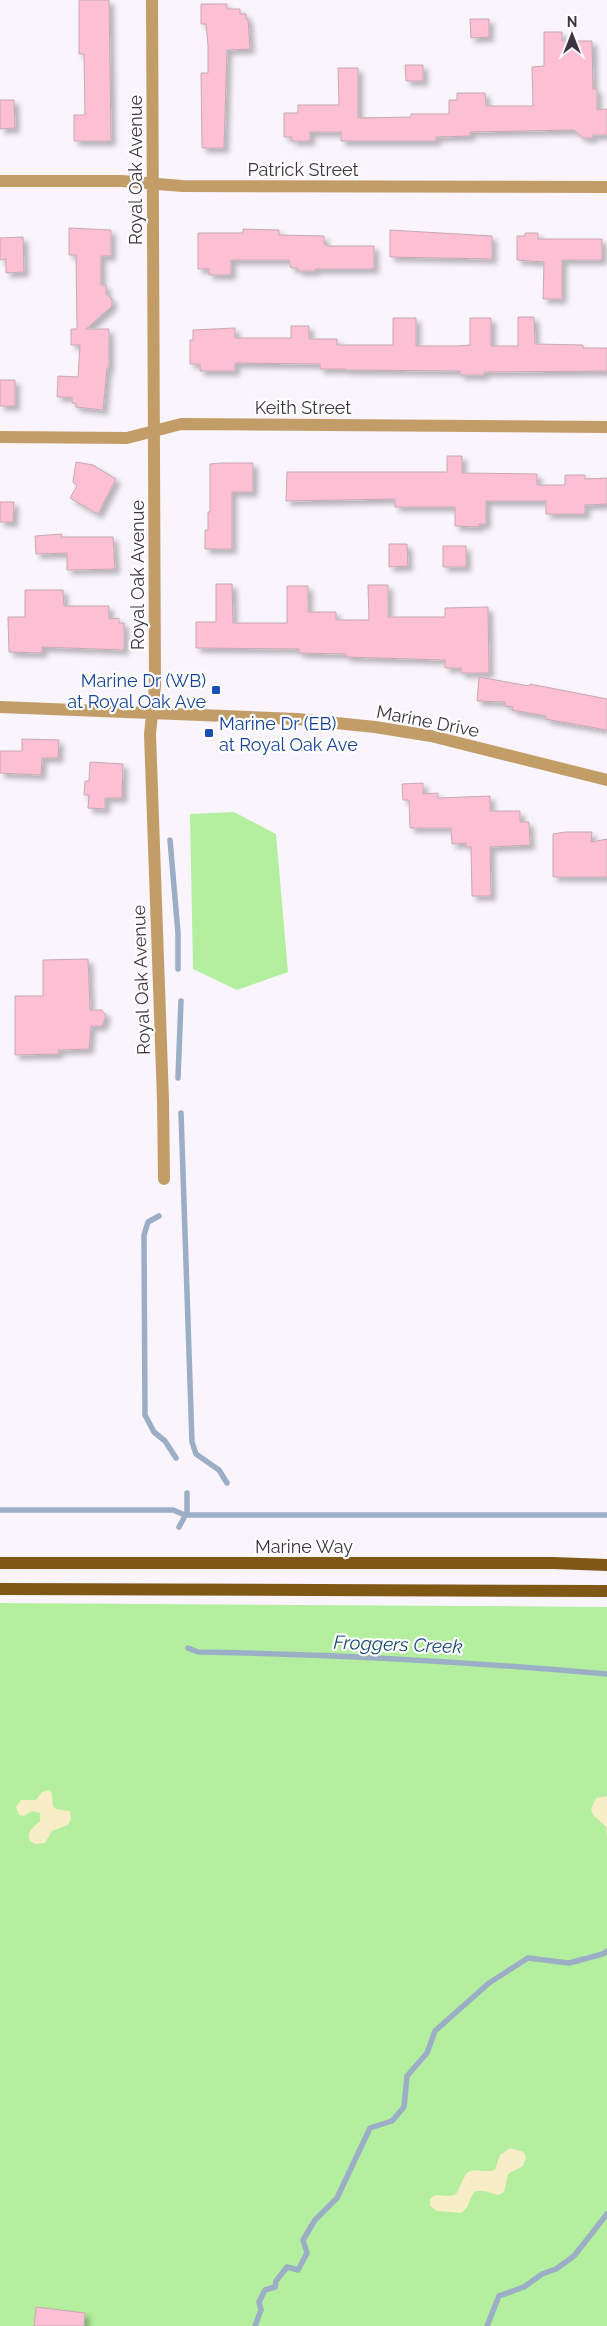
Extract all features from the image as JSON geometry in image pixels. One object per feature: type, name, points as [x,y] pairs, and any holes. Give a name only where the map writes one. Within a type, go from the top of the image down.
[{"type":"main road","name":"Marine Way","points":[[0,1563],[553,1563],[607,1566]]},
{"type":"main road","points":[[0,1589],[607,1591]]},
{"type":"street","name":"Royal Oak Avenue","points":[[152,0],[155,686],[150,734],[164,1179]]},
{"type":"street","name":"Patrick Street","points":[[0,180],[122,181],[182,186],[607,187]]},
{"type":"street","name":"Keith Street","points":[[0,437],[127,438],[180,424],[607,427]]},
{"type":"street","name":"Marine Drive","points":[[0,707],[297,719],[376,727],[431,736],[607,780]]},
{"type":"green space","points":[[234,812],[276,834],[288,972],[237,990],[193,969],[190,814]]},
{"type":"green space","points":[[0,1603],[607,1607],[607,2326],[0,2326]]},
{"type":"sand","points":[[49,1790],[52,1794],[53,1806],[56,1809],[70,1811],[71,1819],[68,1825],[52,1831],[45,1843],[35,1844],[30,1841],[29,1834],[40,1821],[40,1813],[32,1811],[24,1816],[19,1815],[16,1807],[21,1800],[36,1800],[42,1792]]},
{"type":"sand","points":[[607,1796],[607,1839],[606,1827],[593,1815],[591,1809],[596,1798]]},
{"type":"sand","points":[[510,2148],[524,2152],[526,2158],[523,2166],[508,2174],[504,2192],[498,2195],[487,2192],[475,2192],[461,2213],[437,2211],[430,2206],[430,2199],[435,2195],[451,2196],[456,2194],[464,2178],[471,2171],[495,2170],[500,2155]]},
{"type":"building","points":[[79,0],[109,0],[111,141],[74,141],[74,115],[85,115],[84,54],[79,54]]},
{"type":"building","points":[[201,4],[227,4],[227,9],[240,9],[240,14],[246,14],[246,19],[248,19],[250,49],[227,50],[224,148],[202,148],[201,73],[208,73],[208,45],[206,24],[201,24]]},
{"type":"building","points":[[470,19],[489,19],[489,37],[471,38]]},
{"type":"building","points":[[544,32],[562,32],[562,41],[592,41],[593,89],[597,89],[597,110],[607,109],[607,135],[593,135],[593,138],[583,138],[574,130],[470,132],[470,136],[436,137],[436,141],[341,141],[341,132],[310,132],[310,141],[292,141],[292,137],[284,137],[284,113],[298,113],[298,105],[339,105],[338,68],[358,68],[358,118],[411,117],[411,114],[449,114],[449,100],[457,100],[457,93],[485,93],[486,106],[533,106],[532,67],[544,66]]},
{"type":"building","points":[[405,65],[423,65],[423,81],[406,81]]},
{"type":"building","points":[[0,100],[14,100],[15,128],[0,129]]},
{"type":"building","points":[[69,228],[111,230],[111,256],[101,256],[101,285],[106,285],[106,294],[112,299],[112,306],[86,329],[109,329],[109,368],[107,368],[103,410],[76,407],[76,403],[72,403],[72,397],[57,397],[58,376],[78,377],[80,345],[71,345],[71,329],[77,329],[76,255],[69,255]]},
{"type":"building","points":[[243,229],[279,230],[279,235],[324,236],[324,244],[328,246],[374,246],[374,269],[315,269],[315,271],[298,271],[298,268],[291,268],[289,260],[231,260],[231,275],[209,275],[209,269],[198,269],[198,233],[243,233]]},
{"type":"building","points":[[390,230],[492,236],[492,259],[390,257]]},
{"type":"building","points":[[525,233],[538,233],[538,239],[602,239],[602,260],[562,260],[562,299],[543,299],[544,262],[517,260],[517,236],[525,236]]},
{"type":"building","points":[[23,237],[24,272],[6,273],[6,259],[0,260],[0,238]]},
{"type":"building","points":[[518,317],[534,317],[535,344],[583,345],[583,348],[607,348],[607,371],[484,372],[484,375],[460,375],[460,371],[346,370],[320,369],[320,364],[235,363],[235,371],[200,371],[200,364],[190,364],[190,340],[193,340],[193,330],[235,328],[235,338],[291,338],[291,326],[309,326],[309,339],[337,339],[337,345],[393,345],[393,318],[416,318],[416,346],[457,346],[470,345],[470,318],[491,318],[491,346],[518,346]]},
{"type":"building","points":[[0,380],[15,380],[15,406],[0,406]]},
{"type":"building","points":[[447,456],[462,456],[462,473],[537,474],[537,485],[565,485],[565,475],[585,475],[585,479],[607,478],[607,504],[585,505],[585,514],[546,514],[546,501],[486,501],[486,524],[479,524],[479,527],[455,526],[455,507],[395,507],[395,499],[286,501],[287,472],[447,472]]},
{"type":"building","points":[[76,462],[93,465],[116,479],[98,514],[70,498],[77,486],[73,482]]},
{"type":"building","points":[[253,463],[253,492],[232,492],[232,549],[205,549],[205,530],[208,530],[208,512],[210,512],[210,464]]},
{"type":"building","points":[[0,502],[14,502],[13,522],[0,522]]},
{"type":"building","points":[[62,534],[61,537],[113,537],[115,569],[67,570],[67,553],[36,554],[35,536]]},
{"type":"building","points":[[389,544],[407,544],[408,566],[389,567]]},
{"type":"building","points":[[443,546],[466,546],[466,567],[443,567]]},
{"type":"building","points":[[216,584],[232,584],[233,623],[287,623],[287,586],[308,586],[308,612],[336,612],[336,620],[369,620],[368,585],[388,585],[388,617],[445,617],[445,608],[488,607],[489,673],[461,673],[461,668],[445,668],[445,660],[346,657],[346,654],[299,653],[299,649],[196,648],[196,622],[216,622]]},
{"type":"building","points":[[25,590],[63,590],[64,606],[109,606],[109,619],[119,618],[119,623],[124,623],[124,650],[42,647],[42,653],[9,652],[8,617],[25,617]]},
{"type":"building","points":[[479,677],[529,686],[530,684],[607,699],[607,730],[545,719],[546,716],[512,710],[513,707],[505,706],[505,702],[477,701]]},
{"type":"building","points":[[22,739],[59,740],[58,758],[42,758],[41,775],[0,773],[0,751],[22,751]]},
{"type":"building","points":[[90,762],[123,764],[122,798],[105,798],[105,809],[88,808],[89,795],[84,795],[85,781],[89,781]]},
{"type":"building","points":[[423,783],[423,794],[438,793],[438,798],[490,796],[490,811],[520,811],[520,822],[529,822],[530,845],[490,847],[491,896],[472,896],[471,847],[466,847],[466,843],[452,844],[451,828],[410,828],[409,800],[403,800],[402,784]]},
{"type":"building","points":[[592,832],[591,842],[607,839],[607,877],[553,877],[553,834]]},
{"type":"building","points":[[88,959],[90,1010],[102,1010],[106,1016],[102,1026],[91,1026],[89,1049],[58,1050],[58,1054],[15,1055],[15,996],[43,996],[43,960]]},
{"type":"building","points":[[36,2307],[85,2313],[84,2326],[34,2326]]},
{"type":"waterway","points":[[170,840],[178,933],[178,969]]},
{"type":"waterway","points":[[178,1078],[181,1001]]},
{"type":"waterway","points":[[181,1113],[192,1442],[196,1454],[219,1470],[227,1483]]},
{"type":"waterway","points":[[159,1216],[148,1222],[144,1235],[145,1415],[154,1432],[165,1441],[176,1458]]},
{"type":"waterway","points":[[179,1527],[187,1512],[187,1493]]},
{"type":"waterway","points":[[0,1510],[173,1510],[185,1515],[607,1515]]},
{"type":"waterway","name":"Froggers Creek","points":[[188,1648],[198,1652],[403,1659],[607,1674]]},
{"type":"waterway","name":"Froggers Creek","points":[[255,2326],[261,2310],[259,2302],[265,2290],[275,2287],[276,2281],[287,2267],[298,2270],[307,2253],[303,2240],[315,2220],[337,2198],[370,2128],[392,2121],[404,2107],[407,2076],[427,2053],[435,2031],[489,1983],[528,1958],[569,1963],[603,1954],[607,1951]]},
{"type":"waterway","points":[[487,2326],[499,2296],[524,2287],[542,2274],[556,2269],[574,2256],[607,2214]]},
{"type":"place","name":"Marine Dr (WB) at Royal Oak Ave","points":[[216,690]]},
{"type":"place","name":"Marine Dr (EB) at Royal Oak Ave","points":[[209,733]]}]
